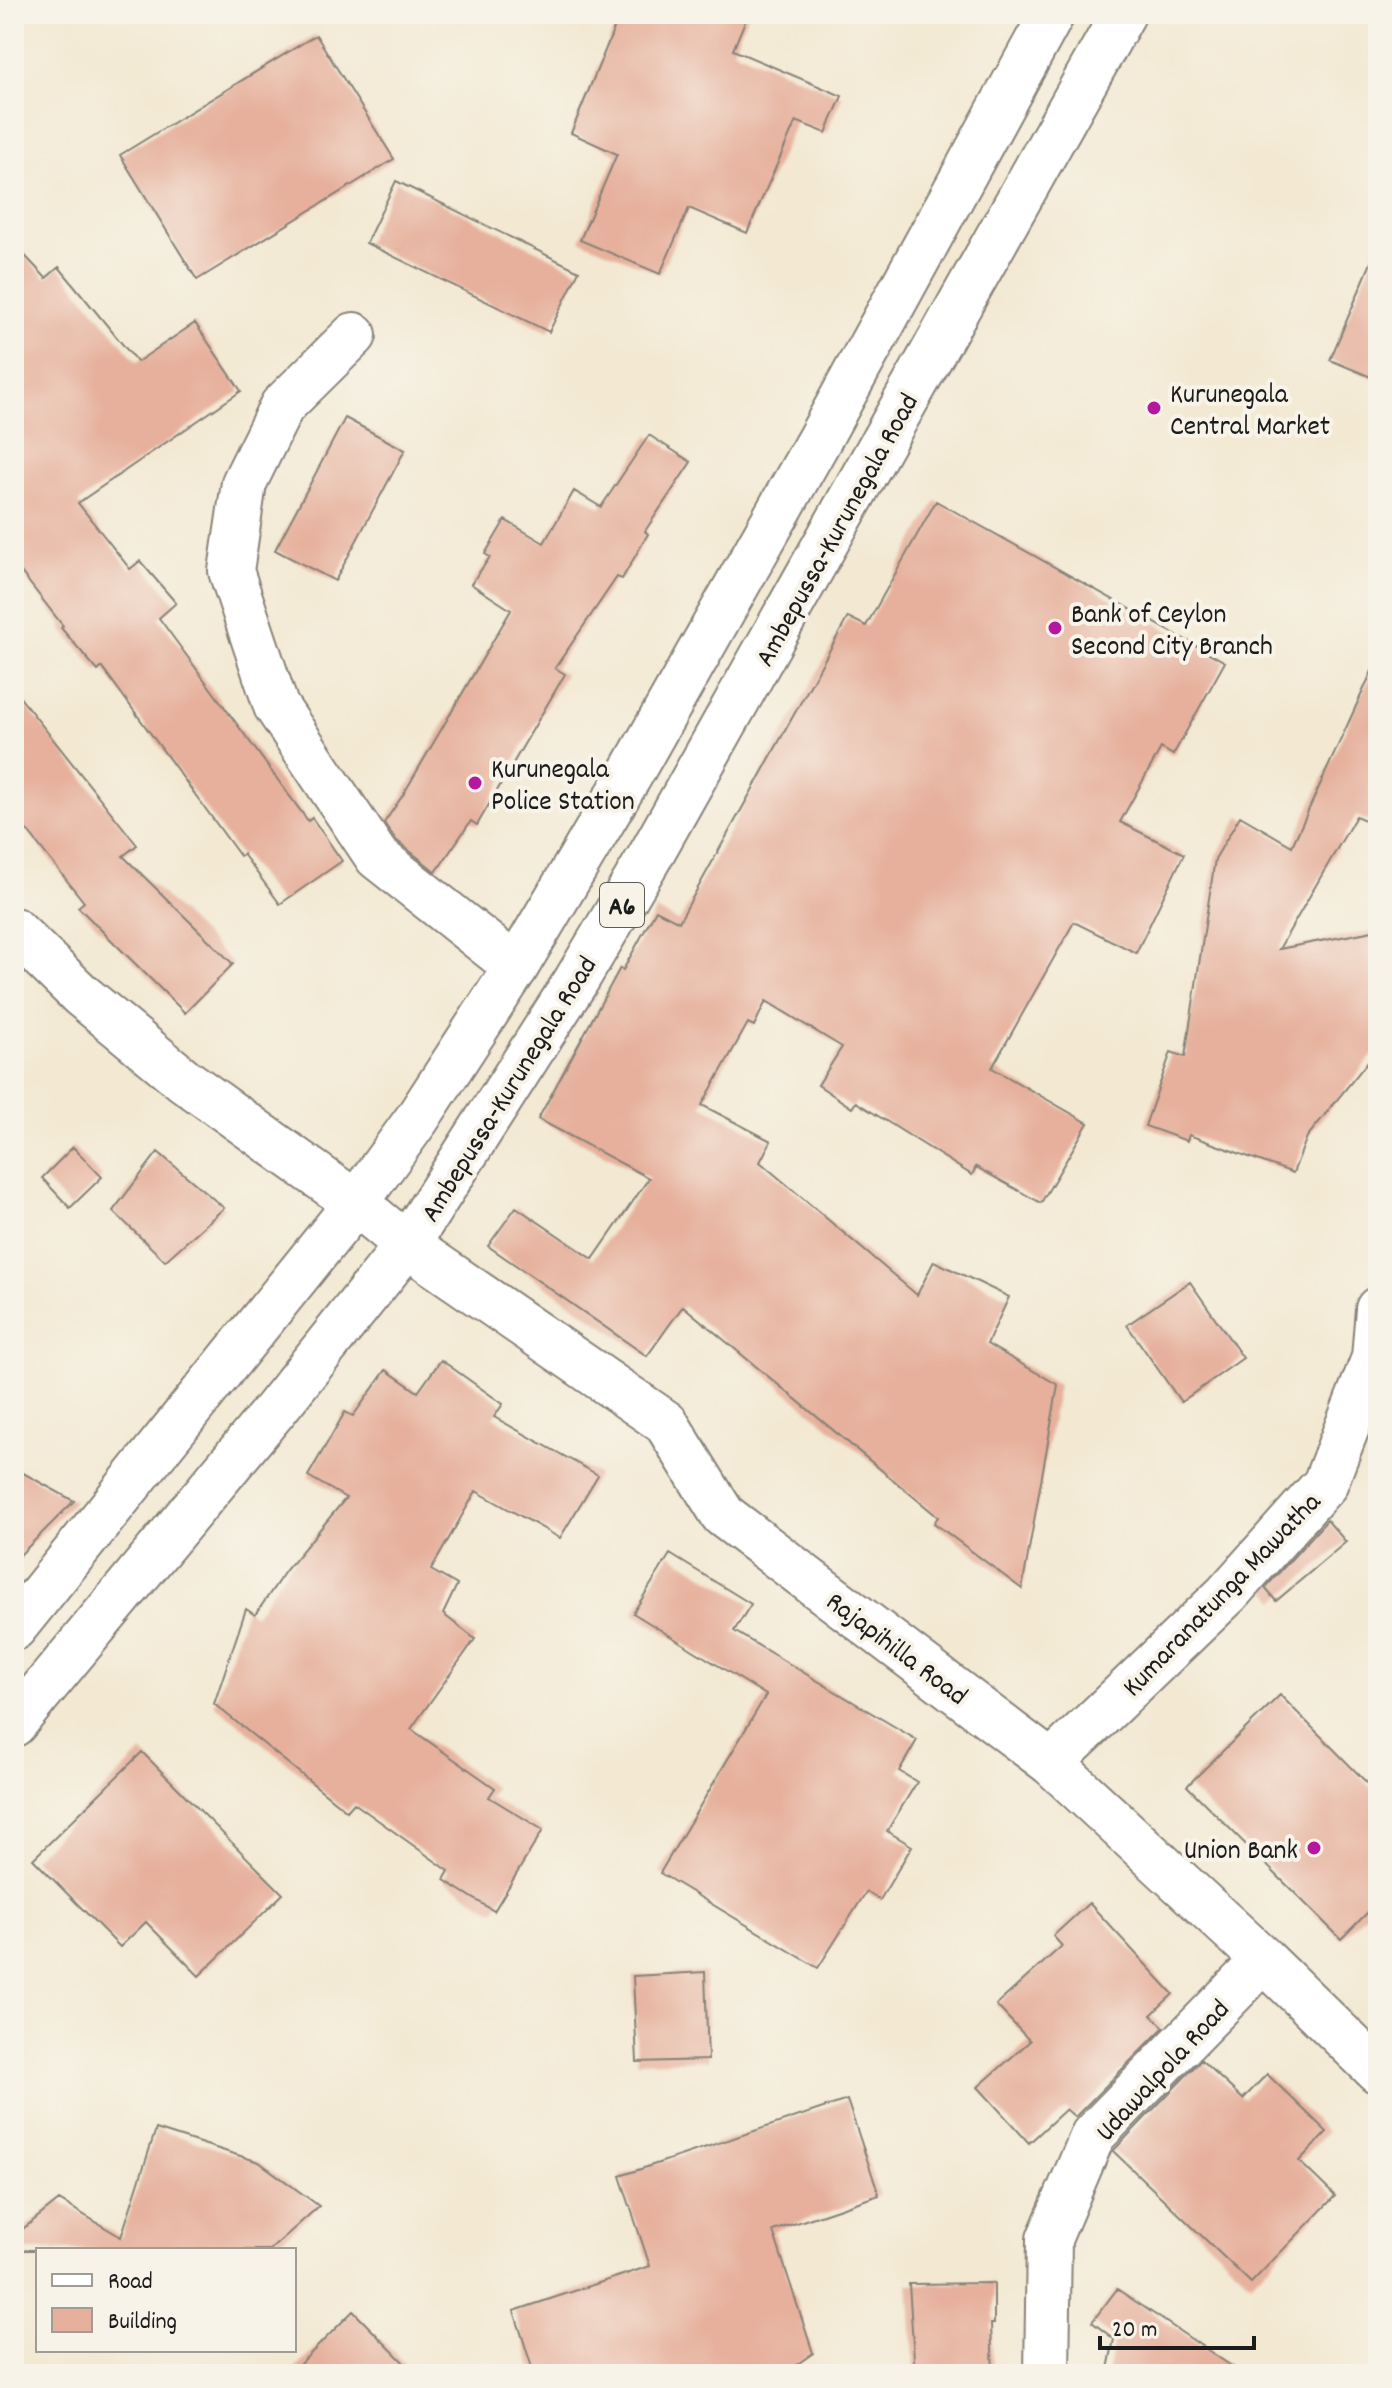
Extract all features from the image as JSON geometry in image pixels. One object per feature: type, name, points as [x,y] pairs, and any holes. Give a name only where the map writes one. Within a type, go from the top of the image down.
[{"type":"main road","name":"Ambepussa-Kurunegala Road","points":[[14,1628],[356,1203],[417,1119],[516,967],[630,775],[820,438],[1052,14]]},
{"type":"main road","name":"Ambepussa-Kurunegala Road","points":[[14,1724],[274,1411],[407,1245],[576,981],[641,872],[1123,14]]},
{"type":"main road","points":[[354,335],[282,406],[244,483],[231,571],[276,706],[377,857],[516,967]]},
{"type":"main road","name":"Rajapihilla Road","points":[[14,930],[81,995],[184,1080],[356,1203],[407,1245],[666,1423],[723,1515],[1051,1763],[1264,1960],[1378,2071]]},
{"type":"main road","name":"Kumaranatunga Mawatha","points":[[1051,1763],[1227,1594],[1325,1484],[1369,1401],[1378,1309]]},
{"type":"main road","name":"Udawalpola Road","points":[[1047,2374],[1049,2239],[1093,2135],[1264,1960]]},
{"type":"building","points":[[620,14],[748,14],[733,50],[842,96],[826,133],[796,121],[747,233],[689,208],[660,274],[580,240],[617,154],[571,133]]},
{"type":"building","points":[[316,35],[394,159],[197,280],[120,155]]},
{"type":"building","points":[[396,181],[579,271],[549,332],[366,243]]},
{"type":"building","points":[[14,244],[46,278],[59,267],[137,362],[195,323],[241,391],[78,503],[130,569],[140,561],[176,603],[159,618],[308,821],[312,818],[342,861],[280,904],[243,854],[240,856],[102,667],[98,671],[61,628],[63,626],[14,563]]},
{"type":"building","points":[[1378,246],[1378,380],[1330,360]]},
{"type":"building","points":[[345,418],[405,450],[335,581],[275,550]]},
{"type":"building","points":[[649,435],[691,462],[645,531],[648,534],[622,579],[617,577],[555,668],[565,674],[477,825],[471,821],[436,872],[396,840],[384,823],[511,610],[471,584],[490,557],[485,554],[505,520],[544,543],[574,491],[601,507]]},
{"type":"building","points":[[936,501],[1225,662],[1173,755],[1161,748],[1120,822],[1184,854],[1136,953],[1074,922],[992,1068],[1088,1123],[1041,1203],[976,1167],[972,1175],[856,1102],[852,1108],[818,1085],[842,1047],[766,1001],[754,1026],[748,1023],[702,1105],[771,1141],[760,1162],[917,1295],[934,1261],[1009,1297],[987,1344],[1058,1385],[1022,1589],[934,1523],[938,1517],[683,1306],[647,1356],[488,1246],[516,1207],[593,1259],[649,1178],[538,1119],[620,968],[623,970],[656,910],[679,922],[848,617],[866,626]]},
{"type":"building","points":[[1378,658],[1378,826],[1356,816],[1279,949],[1378,930],[1378,1049],[1307,1137],[1293,1173],[1189,1135],[1187,1141],[1145,1126],[1171,1052],[1185,1057],[1215,859],[1240,816],[1292,846]]},
{"type":"building","points":[[14,690],[137,845],[123,856],[233,964],[185,1013],[78,907],[84,902],[14,814]]},
{"type":"building","points":[[73,1147],[102,1177],[70,1208],[42,1178]]},
{"type":"building","points":[[158,1152],[224,1208],[165,1261],[113,1211]]},
{"type":"building","points":[[1190,1282],[1243,1358],[1181,1402],[1127,1325]]},
{"type":"building","points":[[441,1360],[503,1404],[494,1417],[598,1475],[560,1538],[476,1491],[431,1570],[457,1585],[443,1614],[475,1639],[411,1729],[495,1788],[489,1797],[543,1830],[494,1911],[444,1880],[449,1871],[354,1803],[347,1811],[214,1704],[246,1609],[255,1615],[286,1570],[346,1498],[308,1476],[345,1412],[353,1416],[386,1370],[418,1392]]},
{"type":"building","points":[[14,1468],[74,1501],[14,1561]]},
{"type":"building","points":[[1327,1520],[1346,1542],[1276,1601],[1265,1588]]},
{"type":"building","points":[[670,1554],[751,1604],[734,1631],[917,1740],[899,1771],[917,1782],[887,1831],[912,1846],[880,1900],[866,1892],[818,1968],[660,1873],[766,1695],[633,1613]]},
{"type":"building","name":"Union Bank","points":[[1280,1695],[1378,1794],[1378,1902],[1341,1939],[1187,1786]]},
{"type":"building","points":[[142,1752],[283,1894],[199,1976],[146,1922],[120,1947],[33,1859]]},
{"type":"building","points":[[1089,1903],[1173,1994],[1151,2015],[1164,2027],[1075,2117],[1066,2109],[1029,2143],[978,2087],[1030,2041],[996,2005],[1062,1946],[1053,1936]]},
{"type":"building","points":[[705,1972],[708,2060],[637,2062],[633,1976]]},
{"type":"building","points":[[1201,2060],[1243,2099],[1267,2074],[1327,2132],[1299,2161],[1335,2196],[1251,2283],[1113,2151]]},
{"type":"building","points":[[847,2100],[879,2195],[773,2231],[813,2353],[783,2374],[534,2374],[514,2311],[650,2266],[620,2176]]},
{"type":"building","points":[[156,2129],[259,2162],[319,2206],[272,2248],[14,2250],[14,2236],[59,2200],[121,2237]]},
{"type":"building","points":[[994,2283],[994,2324],[991,2324],[993,2374],[915,2374],[909,2284]]},
{"type":"building","points":[[1117,2289],[1243,2374],[1107,2374],[1114,2339],[1092,2322]]},
{"type":"building","points":[[353,2311],[415,2374],[290,2374]]},
{"type":"place","name":"Kurunegala Central Market","points":[[1154,408]]},
{"type":"place","name":"Bank of Ceylon Second City Branch","points":[[1055,628]]},
{"type":"place","name":"Kurunegala Police Station","points":[[475,783]]},
{"type":"place","name":"Union Bank","points":[[1314,1848]]}]
